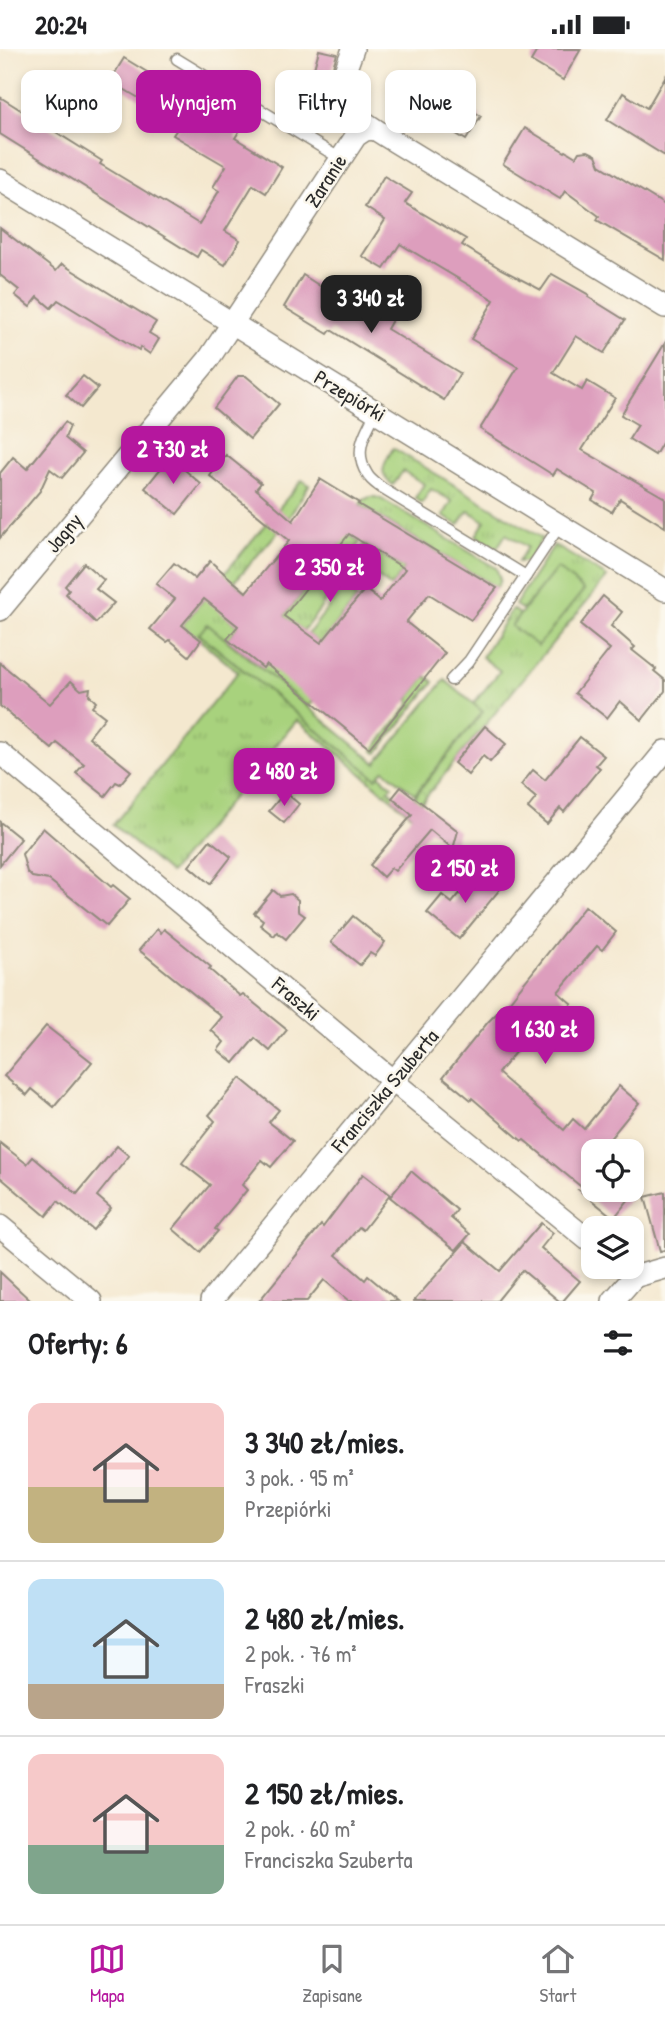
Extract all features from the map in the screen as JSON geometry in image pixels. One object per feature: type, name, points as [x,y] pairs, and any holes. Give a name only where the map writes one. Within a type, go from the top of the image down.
[{"type":"street","points":[[353,49],[341,89],[342,98],[351,111],[374,129],[665,307]]},
{"type":"street","name":"Zaranie","points":[[233,324],[356,136],[365,130],[374,129]]},
{"type":"street","name":"Przepiórki","points":[[0,180],[665,590]]},
{"type":"street","name":"Jagny","points":[[0,610],[208,360],[233,324]]},
{"type":"street","name":"Franciszka Szuberta","points":[[211,1301],[665,751]]},
{"type":"street","name":"Fraszki","points":[[0,753],[581,1234]]},
{"type":"street","points":[[0,1226],[91,1301]]},
{"type":"street","points":[[644,1270],[665,1268]]},
{"type":"street","points":[[613,1301],[624,1279]]},
{"type":"lane","points":[[177,59],[341,159]]},
{"type":"lane","points":[[376,412],[362,438],[360,454],[367,475],[383,489],[526,576]]},
{"type":"lane","points":[[451,680],[469,661],[560,525]]},
{"type":"green space","points":[[393,448],[542,538],[531,558],[518,562],[527,547],[506,534],[497,548],[476,536],[485,521],[468,511],[459,525],[443,516],[452,501],[431,489],[422,503],[415,498],[424,484],[403,471],[393,485],[383,472]]},
{"type":"green space","points":[[302,480],[309,485],[285,524],[234,582],[245,591],[225,615],[238,626],[227,640],[263,667],[292,632],[313,702],[308,707],[208,625],[199,634],[376,778],[379,775],[392,786],[389,790],[408,805],[482,712],[473,704],[500,671],[482,657],[512,609],[520,614],[511,626],[557,569],[523,610],[515,605],[554,545],[607,577],[411,815],[297,720],[170,873],[113,825],[238,672],[182,625]]},
{"type":"green space","points":[[370,497],[381,499],[496,568],[500,579],[497,588],[360,505]]},
{"type":"green space","points":[[341,530],[360,542],[320,609],[303,631],[284,616],[340,546]]},
{"type":"green space","points":[[364,544],[405,569],[391,587],[355,559]]},
{"type":"green space","points":[[557,568],[584,590],[538,646],[511,626]]},
{"type":"green space","points":[[344,587],[357,598],[321,644],[308,634]]},
{"type":"green space","points":[[207,624],[376,763],[445,680],[483,712],[415,794],[384,770],[376,778],[199,634]]},
{"type":"green space","points":[[426,676],[434,682],[377,753],[373,750],[411,703],[408,699]]},
{"type":"building","points":[[538,49],[581,49],[563,80],[531,61]]},
{"type":"building","points":[[319,50],[337,54],[332,70],[314,70]]},
{"type":"building","points":[[124,58],[144,70],[136,70],[136,96],[122,88],[122,70],[117,70]]},
{"type":"building","points":[[665,77],[665,156],[607,120],[623,93],[647,108]]},
{"type":"building","points":[[0,97],[21,110],[21,133],[57,133],[102,161],[100,164],[199,224],[219,191],[213,187],[226,166],[173,135],[238,133],[235,138],[282,167],[266,193],[253,185],[225,231],[240,240],[225,265],[201,250],[197,257],[0,134]]},
{"type":"building","points":[[525,128],[576,157],[579,152],[588,151],[596,155],[600,165],[665,205],[665,260],[597,220],[599,216],[565,191],[560,199],[503,164]]},
{"type":"building","points":[[455,133],[470,133],[466,140]]},
{"type":"building","points":[[384,176],[412,193],[405,203],[466,239],[462,245],[501,269],[541,290],[552,274],[625,320],[604,353],[576,336],[553,373],[582,390],[587,381],[615,398],[582,450],[665,498],[665,527],[620,499],[612,512],[592,500],[596,493],[557,469],[553,475],[480,429],[518,367],[471,339],[494,300],[400,244],[384,269],[362,256],[385,220],[365,207]]},
{"type":"building","points":[[0,228],[56,271],[62,264],[156,322],[149,333],[159,339],[150,354],[140,347],[139,350],[58,300],[51,308],[38,297],[30,307],[15,295],[19,290],[0,275]]},
{"type":"building","points":[[303,275],[363,314],[373,295],[397,311],[387,329],[460,373],[444,400],[331,330],[328,334],[284,307]]},
{"type":"building","points":[[665,343],[665,438],[655,455],[629,439],[638,425],[621,415]]},
{"type":"building","points":[[83,376],[98,388],[81,408],[66,395]]},
{"type":"building","points":[[238,376],[246,376],[279,404],[250,439],[214,408]]},
{"type":"building","points":[[65,422],[70,426],[65,438],[83,453],[62,478],[50,469],[40,491],[0,538],[0,473],[13,457],[27,469]]},
{"type":"building","points":[[226,455],[261,483],[256,489],[293,521],[320,479],[497,588],[471,620],[429,594],[406,622],[445,653],[369,748],[266,664],[263,668],[227,639],[238,626],[204,599],[182,625],[201,640],[189,656],[170,640],[167,642],[150,629],[175,599],[156,584],[174,563],[195,579],[210,561],[246,592],[289,541],[210,476]],"holes":[[[349,534],[405,569],[380,601],[365,589],[321,643],[284,616]]]},
{"type":"building","points":[[170,457],[201,484],[177,514],[145,488]]},
{"type":"building","points":[[84,563],[104,580],[96,589],[114,603],[96,623],[66,594],[69,590],[65,586]]},
{"type":"building","points":[[603,596],[622,612],[611,626],[635,647],[632,650],[665,680],[665,691],[642,720],[620,701],[607,718],[575,693],[610,649],[580,625]]},
{"type":"building","points":[[0,663],[50,704],[71,681],[81,690],[90,688],[89,695],[96,702],[92,707],[105,717],[89,737],[131,771],[120,784],[116,782],[105,796],[76,773],[84,764],[57,743],[52,749],[0,706]]},
{"type":"building","points":[[485,726],[506,744],[490,762],[483,756],[468,775],[454,763]]},
{"type":"building","points":[[580,737],[604,756],[596,765],[600,768],[564,812],[560,808],[547,824],[528,808],[536,798],[521,785],[533,770],[545,780]]},
{"type":"building","points":[[401,787],[458,831],[453,849],[430,830],[395,871],[391,868],[383,877],[370,865],[412,815],[392,798]]},
{"type":"building","points":[[285,792],[299,804],[284,823],[269,811]]},
{"type":"building","points":[[0,822],[21,839],[0,865]]},
{"type":"building","points":[[43,828],[111,887],[113,885],[130,899],[107,926],[49,880],[32,877],[27,872],[22,854]]},
{"type":"building","points":[[210,840],[231,857],[210,884],[189,866]]},
{"type":"building","points":[[479,870],[501,888],[459,939],[427,913],[442,895],[452,903]]},
{"type":"building","points":[[273,890],[280,896],[291,894],[298,900],[298,911],[305,916],[286,939],[277,932],[274,936],[260,925],[263,920],[254,913]]},
{"type":"building","points":[[585,906],[616,932],[602,950],[597,946],[558,992],[572,1004],[554,1025],[551,1023],[542,1034],[535,1028],[498,1073],[564,1130],[573,1119],[584,1129],[619,1086],[639,1103],[610,1139],[581,1139],[581,1187],[443,1077],[488,1022],[501,1012]]},
{"type":"building","points":[[353,916],[385,942],[375,956],[370,953],[360,965],[331,942]]},
{"type":"building","points":[[157,929],[161,933],[164,929],[211,967],[209,969],[240,996],[243,994],[287,1030],[270,1051],[255,1038],[234,1063],[218,1050],[224,1042],[211,1030],[222,1017],[139,950]]},
{"type":"building","points":[[46,1026],[92,1062],[54,1107],[32,1089],[27,1095],[4,1076]]},
{"type":"building","points":[[240,1078],[279,1110],[269,1122],[293,1141],[271,1167],[262,1160],[242,1185],[247,1190],[200,1252],[173,1229],[210,1185],[182,1163],[215,1121],[209,1115]]},
{"type":"building","points":[[0,1143],[27,1164],[33,1157],[77,1194],[117,1146],[129,1156],[97,1196],[111,1208],[93,1230],[58,1201],[46,1216],[0,1177]]},
{"type":"building","points":[[411,1171],[457,1210],[451,1218],[470,1234],[456,1250],[390,1197]]},
{"type":"building","points":[[363,1174],[390,1195],[363,1230],[359,1227],[336,1255],[365,1280],[368,1276],[398,1301],[349,1301],[324,1280],[307,1301],[259,1301],[321,1225],[323,1227]]},
{"type":"building","points":[[665,1192],[665,1250],[660,1251],[645,1197]]},
{"type":"building","points":[[594,1202],[627,1202],[616,1216],[612,1216]]},
{"type":"building","points":[[541,1223],[553,1233],[541,1248],[580,1281],[563,1301],[559,1301],[522,1270],[497,1301],[414,1301],[465,1242],[500,1271]]},
{"type":"building","points":[[0,1272],[31,1301],[0,1301]]}]
